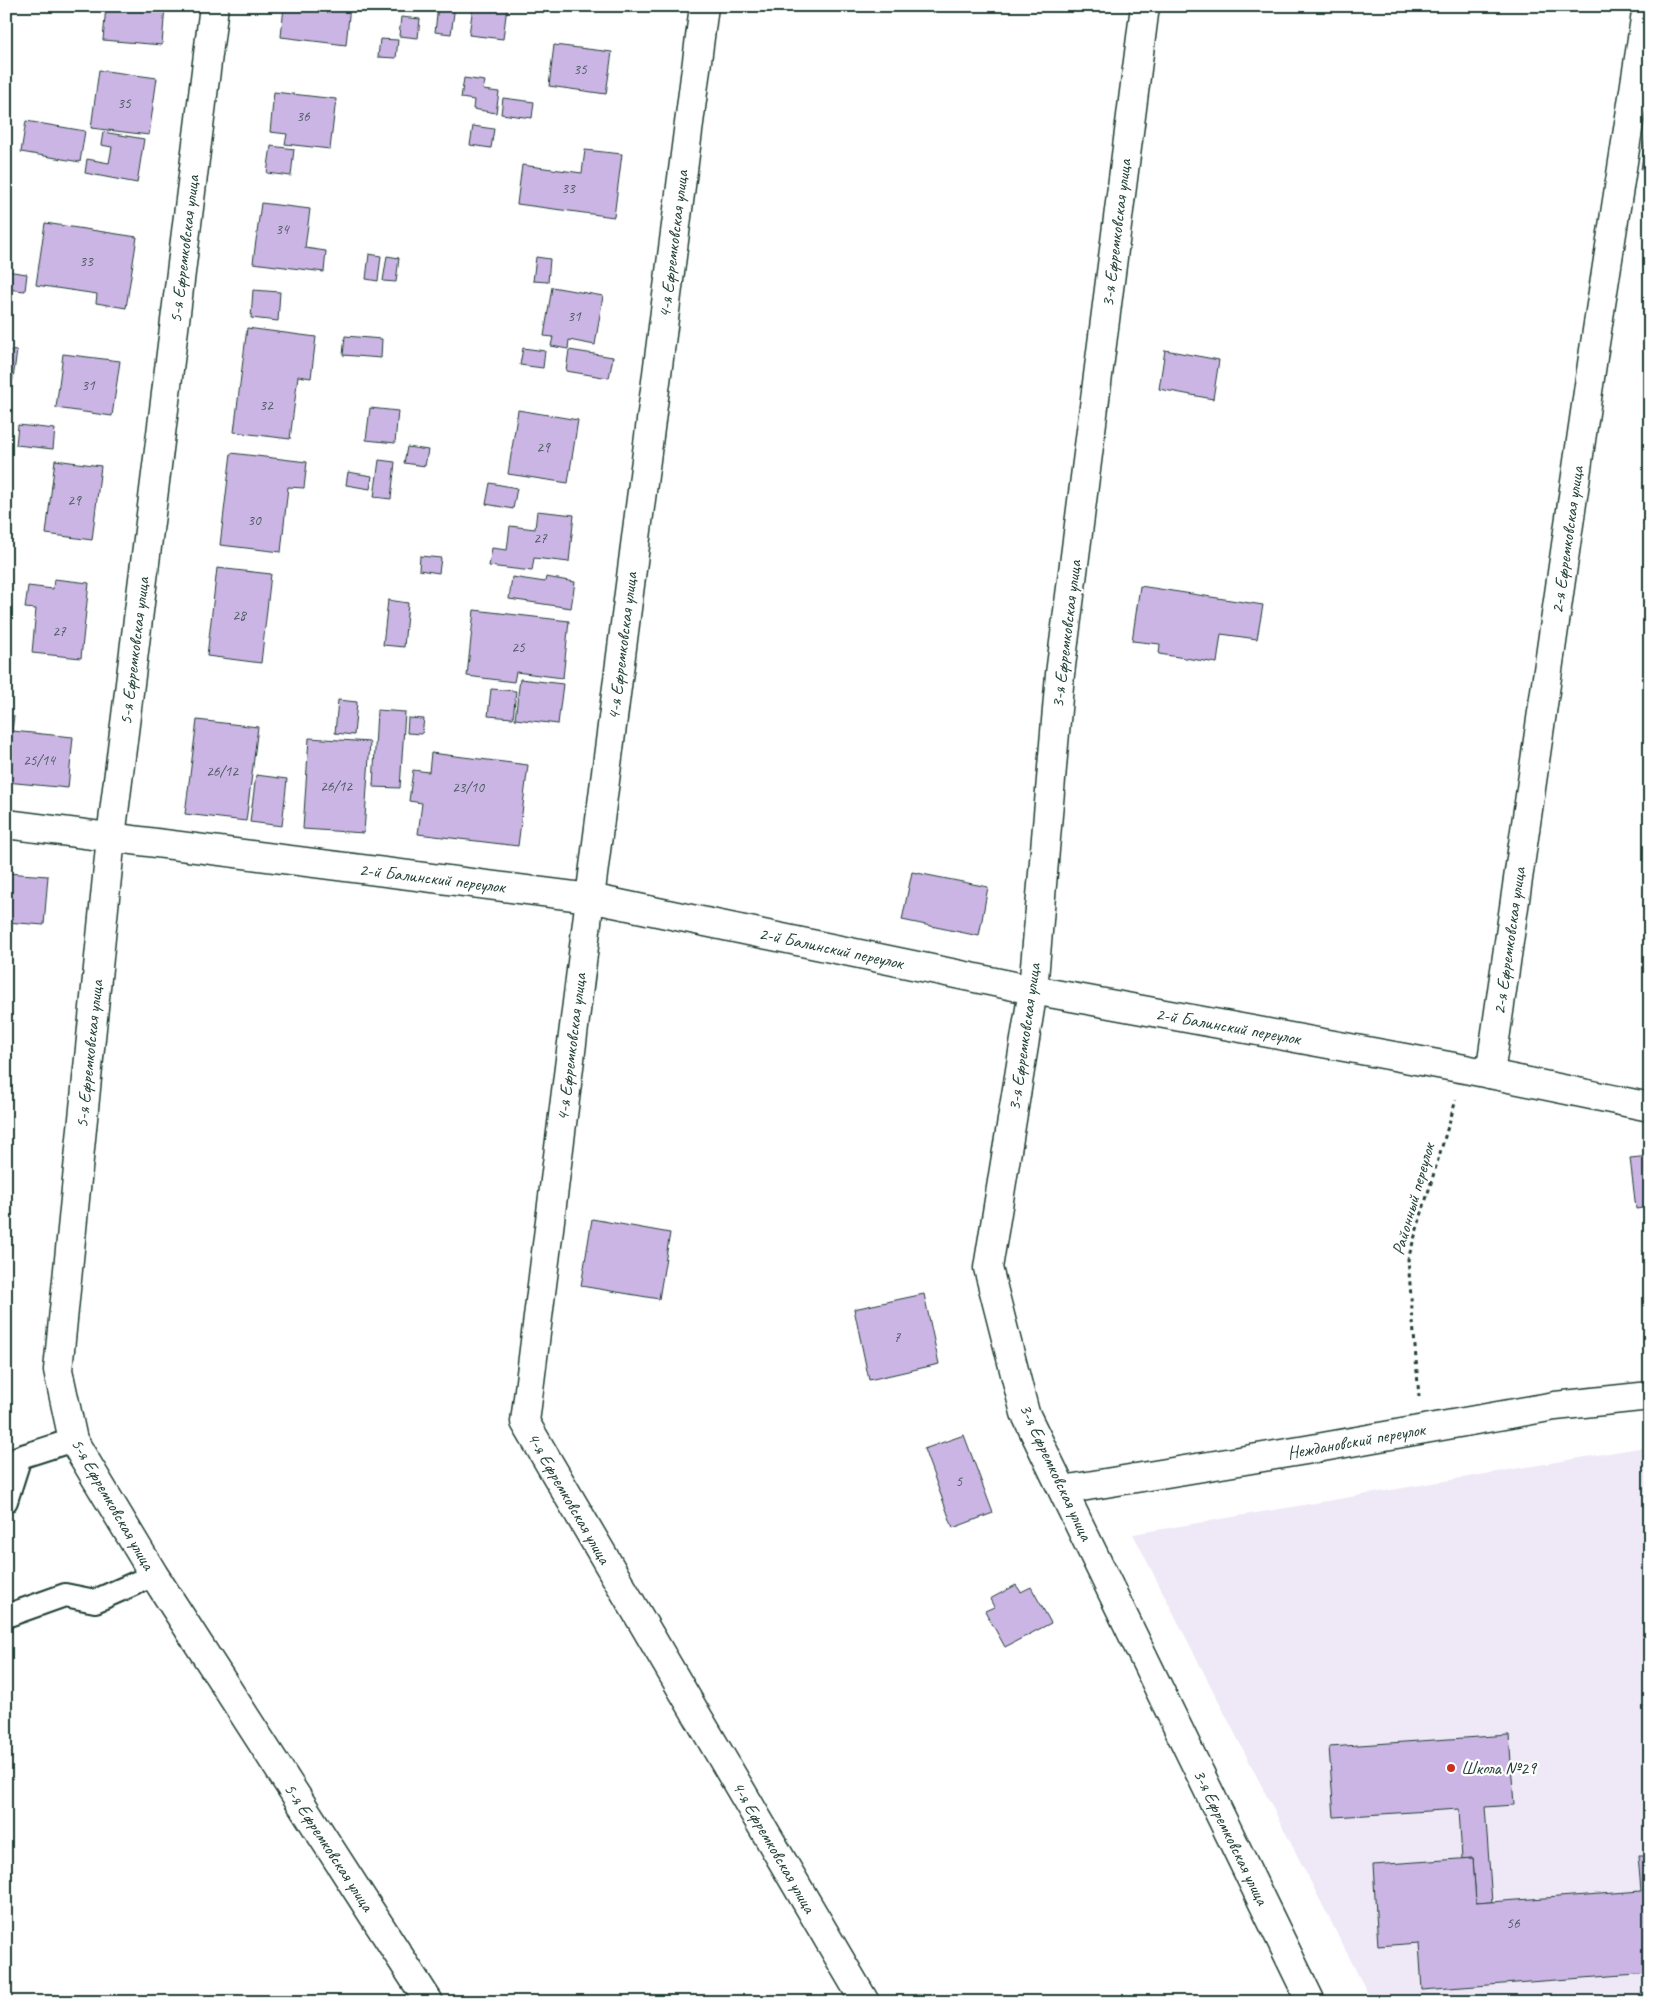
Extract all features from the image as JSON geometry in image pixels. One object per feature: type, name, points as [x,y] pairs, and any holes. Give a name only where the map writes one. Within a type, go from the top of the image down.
[{"type":"street","name":"5-я Ефремковская улица","points":[[214,6],[111,837],[58,1370],[73,1440],[154,1575],[428,2002]]},
{"type":"street","name":"4-я Ефремковская улица","points":[[704,6],[525,1422],[865,2002]]},
{"type":"street","name":"3-я Ефремковская улица","points":[[1145,6],[1060,674],[1033,990],[988,1268],[1025,1413],[1311,2002]]},
{"type":"street","name":"2-я Ефремковская улица","points":[[1478,1071],[1647,6]]},
{"type":"street","name":"2-й Балинский переулок","points":[[6,824],[590,898],[1033,990],[1478,1071],[1650,1107]]},
{"type":"street","name":"Неждановский переулок","points":[[1063,1490],[1555,1406],[1650,1396]]},
{"type":"lane","points":[[6,1501],[20,1458],[73,1440]]},
{"type":"lane","points":[[8,1609],[65,1595],[95,1601],[154,1575]]},
{"type":"path","name":"Районный переулок","points":[[1421,1430],[1408,1259],[1478,1071]]},
{"type":"shaded area","name":"Школа №29","points":[[1650,1446],[1650,2002],[1372,2002],[1133,1534]]},
{"type":"building","points":[[106,6],[165,6],[162,45],[103,40]]},
{"type":"building","points":[[284,6],[350,6],[346,45],[281,37]]},
{"type":"building","points":[[438,6],[455,6],[451,34],[435,32]]},
{"type":"building","points":[[473,6],[507,7],[503,39],[469,35]]},
{"type":"building","points":[[401,17],[420,19],[418,38],[399,36]]},
{"type":"building","points":[[380,39],[398,40],[396,58],[378,57]]},
{"type":"building","points":[[554,45],[612,52],[606,94],[549,86]]},
{"type":"building","points":[[99,70],[157,78],[149,135],[91,128]]},
{"type":"building","points":[[464,78],[485,81],[483,90],[499,92],[496,113],[473,109],[474,100],[461,98]]},
{"type":"building","points":[[274,92],[336,99],[330,149],[285,144],[287,134],[270,132]]},
{"type":"building","points":[[503,98],[534,102],[532,118],[501,114]]},
{"type":"building","points":[[1650,111],[1650,170],[1641,169]]},
{"type":"building","points":[[26,121],[85,131],[80,162],[21,152]]},
{"type":"building","points":[[473,126],[494,129],[491,148],[470,145]]},
{"type":"building","points":[[103,132],[144,139],[137,183],[85,173],[87,159],[109,163],[112,147],[101,145]]},
{"type":"building","points":[[271,146],[294,149],[291,176],[267,173]]},
{"type":"building","points":[[585,150],[622,154],[614,217],[517,204],[522,165],[582,173]]},
{"type":"building","points":[[261,203],[310,209],[305,248],[326,251],[324,272],[253,263]]},
{"type":"building","points":[[45,223],[137,237],[126,308],[96,303],[97,294],[36,285]]},
{"type":"building","points":[[369,254],[381,256],[378,281],[366,279]]},
{"type":"building","points":[[387,256],[399,258],[396,282],[383,281]]},
{"type":"building","points":[[536,257],[550,259],[548,282],[533,281]]},
{"type":"building","points":[[6,271],[27,274],[25,291],[6,289]]},
{"type":"building","points":[[552,287],[603,296],[595,345],[569,340],[568,349],[551,346],[553,337],[544,336]]},
{"type":"building","points":[[253,290],[280,292],[278,321],[251,318]]},
{"type":"building","points":[[247,328],[316,337],[311,378],[298,376],[290,439],[234,432]]},
{"type":"building","points":[[345,336],[382,339],[381,358],[343,355]]},
{"type":"building","points":[[523,348],[545,351],[543,368],[520,365]]},
{"type":"building","points":[[6,350],[17,351],[8,413],[6,413]]},
{"type":"building","points":[[569,350],[613,357],[609,378],[566,371]]},
{"type":"building","points":[[1165,350],[1219,360],[1213,399],[1159,389]]},
{"type":"building","points":[[63,354],[120,361],[112,416],[56,408]]},
{"type":"building","points":[[370,408],[398,411],[395,443],[366,440]]},
{"type":"building","points":[[518,410],[578,420],[568,483],[508,474]]},
{"type":"building","points":[[18,425],[55,429],[53,449],[16,445]]},
{"type":"building","points":[[407,447],[428,450],[425,466],[404,463]]},
{"type":"building","points":[[231,453],[307,462],[304,488],[288,487],[281,552],[220,545]]},
{"type":"building","points":[[55,460],[101,466],[92,540],[46,534]]},
{"type":"building","points":[[379,460],[395,462],[391,499],[374,497]]},
{"type":"building","points":[[348,472],[372,476],[370,489],[346,485]]},
{"type":"building","points":[[490,483],[517,488],[513,509],[486,504]]},
{"type":"building","points":[[537,511],[574,515],[569,562],[534,558],[532,571],[489,566],[492,548],[507,550],[510,526],[535,529]]},
{"type":"building","points":[[420,556],[441,558],[439,573],[419,570]]},
{"type":"building","points":[[217,568],[271,574],[261,663],[207,656]]},
{"type":"building","points":[[512,577],[545,582],[546,577],[575,582],[571,608],[509,599]]},
{"type":"building","points":[[54,579],[89,583],[81,658],[32,653],[36,609],[25,608],[28,586],[53,589]]},
{"type":"building","points":[[1140,586],[1263,605],[1257,639],[1221,634],[1217,663],[1159,654],[1160,644],[1132,641]]},
{"type":"building","points":[[388,600],[408,603],[404,647],[383,645]]},
{"type":"building","points":[[474,610],[569,621],[563,678],[516,672],[514,682],[467,676]]},
{"type":"building","points":[[520,679],[563,684],[558,724],[515,719]]},
{"type":"building","points":[[491,689],[516,691],[513,718],[488,716]]},
{"type":"building","points":[[338,700],[357,702],[354,735],[335,733]]},
{"type":"building","points":[[377,710],[405,712],[400,788],[373,787]]},
{"type":"building","points":[[6,715],[14,716],[12,731],[73,737],[68,788],[6,782]]},
{"type":"building","points":[[408,718],[424,719],[422,734],[407,733]]},
{"type":"building","points":[[197,720],[258,727],[246,821],[185,814]]},
{"type":"building","points":[[309,738],[370,742],[364,833],[303,829]]},
{"type":"building","points":[[431,753],[528,765],[518,846],[418,834],[422,803],[409,801],[413,770],[429,772]]},
{"type":"building","points":[[256,775],[287,779],[282,826],[250,822]]},
{"type":"building","points":[[912,872],[988,887],[979,936],[902,920]]},
{"type":"building","points":[[6,873],[48,876],[44,925],[6,922]]},
{"type":"building","points":[[1650,1156],[1650,1207],[1636,1209],[1630,1158]]},
{"type":"building","points":[[592,1219],[670,1233],[659,1299],[581,1286]]},
{"type":"building","points":[[924,1294],[939,1364],[869,1380],[854,1309]]},
{"type":"building","points":[[964,1435],[993,1513],[953,1528],[924,1449]]},
{"type":"building","points":[[1016,1585],[1021,1592],[1031,1587],[1051,1623],[1005,1647],[985,1611],[994,1607],[990,1599]]},
{"type":"building","points":[[1509,1735],[1514,1805],[1485,1807],[1492,1902],[1476,1903],[1473,1858],[1462,1859],[1459,1809],[1334,1817],[1329,1747]]},
{"type":"building","points":[[1638,1855],[1650,1855],[1650,1973],[1422,1990],[1419,1943],[1378,1946],[1373,1865],[1473,1858],[1476,1903],[1641,1891]]},
{"type":"place","name":"Школа №29","points":[[1451,1768]]}]
